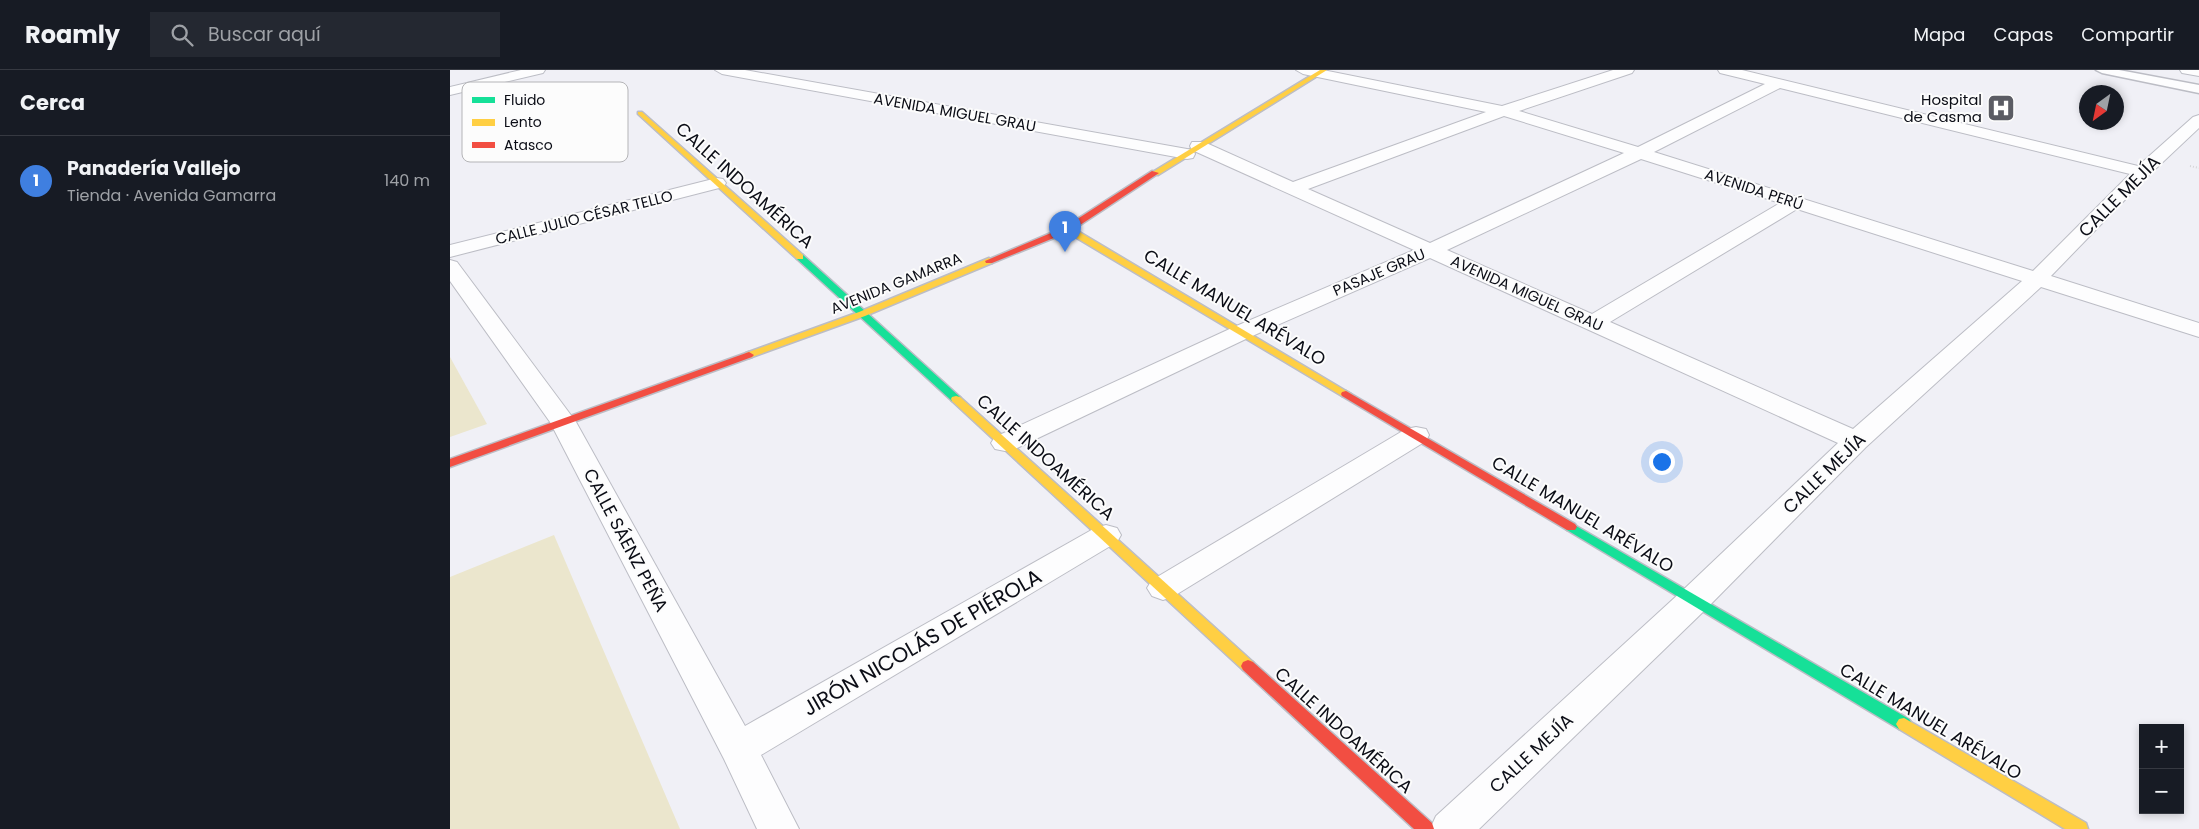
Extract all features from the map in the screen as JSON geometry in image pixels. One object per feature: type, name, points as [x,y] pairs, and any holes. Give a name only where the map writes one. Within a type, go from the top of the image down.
[{"type":"street","points":[[488,82],[538,70]]},
{"type":"street","name":"AVENIDA MIGUEL GRAU","points":[[722,70],[1193,150],[1293,188],[1856,441]]},
{"type":"street","points":[[1293,188],[1504,111],[1627,70]]},
{"type":"street","points":[[1725,70],[1771,77],[2142,172]]},
{"type":"street","points":[[2188,70],[2199,72]]},
{"type":"street","name":"AVENIDA GAMARRA","points":[[450,463],[862,314],[1068,229],[1316,71]]},
{"type":"street","name":"AVENIDA PERÚ","points":[[1316,71],[1504,111],[2199,330]]},
{"type":"street","name":"PASAJE GRAU","points":[[1005,443],[1242,332],[1431,250],[1638,153],[1771,77]]},
{"type":"street","name":"CALLE INDOAMÉRICA","points":[[640,113],[1106,535],[1426,829]]},
{"type":"street","name":"CALLE MEJÍA","points":[[1451,829],[1694,600],[1856,441],[2037,279],[2142,172],[2199,120]]},
{"type":"street","name":"CALLE JULIO CÉSAR TELLO","points":[[450,251],[718,183]]},
{"type":"street","points":[[1593,323],[1795,202]]},
{"type":"street","name":"CALLE MANUEL ARÉVALO","points":[[1068,229],[2080,829]]},
{"type":"street","name":"CALLE SÁENZ PEÑA","points":[[450,266],[564,422],[738,749],[778,829]]},
{"type":"street","points":[[1164,588],[1416,435]]},
{"type":"street","name":"JIRÓN NICOLÁS DE PIÉROLA","points":[[738,749],[1106,535]]},
{"type":"lane","points":[[2102,70],[2199,89]]},
{"type":"shaded area","points":[[450,357],[487,424],[450,437]]},
{"type":"shaded area","points":[[554,535],[680,829],[450,829],[450,577]]},
{"type":"traffic: fast","points":[[800,257],[956,399]]},
{"type":"traffic: fast","points":[[1571,527],[1904,724]]},
{"type":"traffic: slow","points":[[1155,173],[1324,70]]},
{"type":"traffic: slow","points":[[640,113],[800,257]]},
{"type":"traffic: slow","points":[[1068,229],[1346,394]]},
{"type":"traffic: slow","points":[[749,355],[862,314],[989,261]]},
{"type":"traffic: slow","points":[[956,399],[1248,666]]},
{"type":"traffic: slow","points":[[1904,724],[2080,829]]},
{"type":"traffic: jam","points":[[989,261],[1068,229],[1155,173]]},
{"type":"traffic: jam","points":[[450,463],[749,355]]},
{"type":"traffic: jam","points":[[1346,394],[1571,527]]},
{"type":"traffic: jam","points":[[1248,666],[1426,829]]},
{"type":"place","name":"Hospital de Casma","points":[[2001,108]]},
{"type":"place","name":"Panadería Vallejo","points":[[1065,252]]}]
